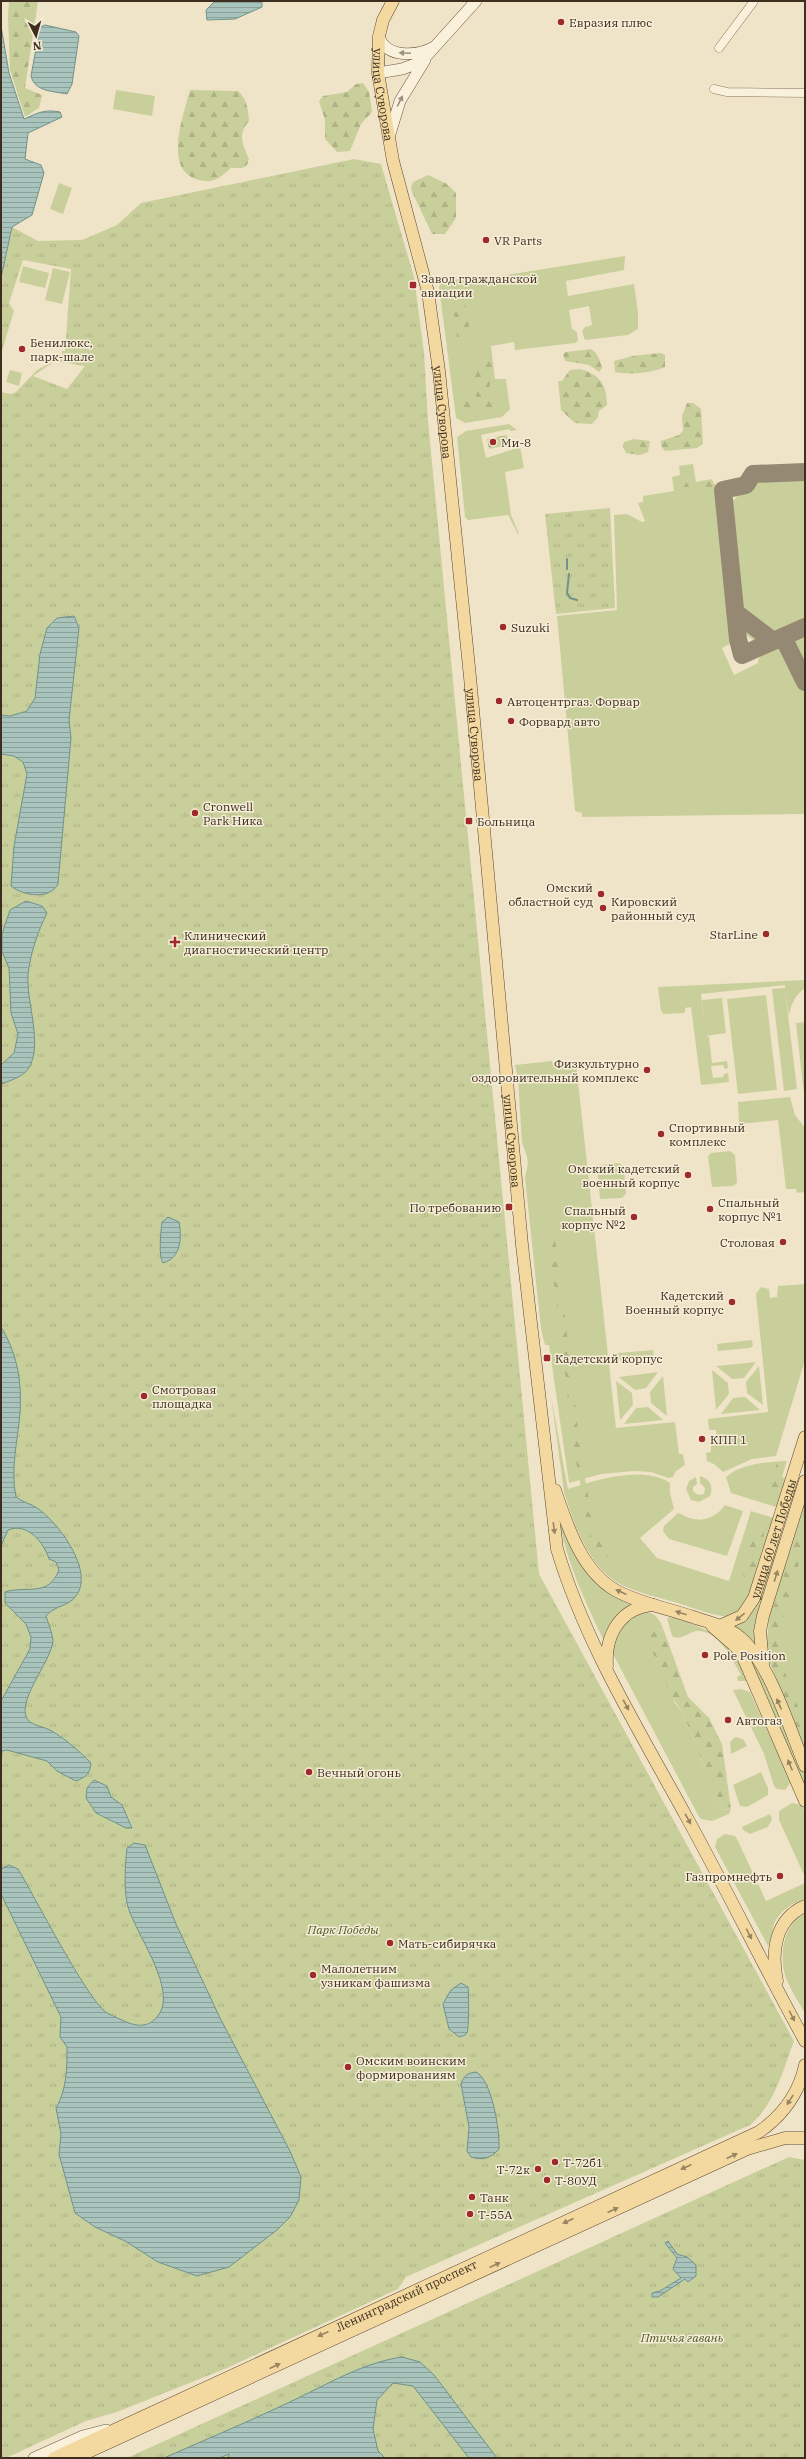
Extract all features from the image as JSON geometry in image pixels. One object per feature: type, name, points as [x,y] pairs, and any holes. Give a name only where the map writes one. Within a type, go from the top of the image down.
[{"type":"main road","name":"улица Суворова","points":[[393,1],[383,20],[379,36],[378,73],[389,138],[428,292],[439,371],[470,677],[522,1245],[550,1476]]},
{"type":"main road","points":[[389,138],[398,105],[428,56],[476,1]]},
{"type":"main road","points":[[379,36],[384,48],[399,53],[424,52],[438,44]]},
{"type":"main road","points":[[378,73],[402,69],[421,62],[428,56]]},
{"type":"main road","name":"улица 60 лет Победы","points":[[722,1625],[736,1621],[748,1608],[759,1586],[805,1437]]},
{"type":"main road","points":[[550,1476],[566,1522],[593,1571],[615,1590],[722,1625],[744,1641],[764,1669],[805,1766]]},
{"type":"main road","points":[[550,1476],[553,1518],[559,1556],[566,1578],[607,1671],[701,1842],[805,2042]]},
{"type":"main road","name":"улица 60 лет Победы","points":[[764,1669],[760,1631],[805,1481]]},
{"type":"main road","points":[[776,1532],[788,1535]]},
{"type":"main road","points":[[607,1671],[608,1642],[615,1628],[632,1609],[658,1605]]},
{"type":"main road","points":[[705,1620],[736,1647],[743,1657],[805,1801]]},
{"type":"main road","points":[[779,1993],[774,1955],[778,1934],[785,1919],[795,1910],[805,1906]]},
{"type":"main road","name":"Ленинградский проспект","points":[[54,2458],[759,2132],[777,2119],[790,2102],[802,2080],[805,2065]]},
{"type":"main road","name":"Ленинградский проспект","points":[[75,2458],[747,2149],[779,2139],[805,2138]]},
{"type":"main road","points":[[34,2458],[83,2436],[122,2426]]},
{"type":"street","points":[[719,48],[754,1]]},
{"type":"street","points":[[714,89],[727,92],[805,93]]},
{"type":"green space","points":[[9,1],[38,1],[25,88],[42,95],[39,108],[25,117],[10,70],[8,16]]},
{"type":"green space","points":[[363,83],[369,92],[372,112],[361,124],[350,151],[337,152],[325,139],[325,120],[319,101],[323,96],[347,92],[356,84]]},
{"type":"green space","points":[[116,90],[155,96],[152,116],[113,109]]},
{"type":"green space","points":[[190,90],[238,91],[241,94],[246,104],[249,121],[245,126],[242,135],[243,144],[249,159],[247,165],[242,168],[231,168],[223,175],[211,181],[202,181],[186,173],[180,164],[178,139]]},
{"type":"green space","name":"Парк Победы","points":[[354,159],[381,164],[414,277],[424,352],[428,421],[539,1574],[794,2041],[782,2075],[772,2097],[759,2117],[750,2125],[406,2277],[398,2289],[227,2368],[117,2412],[86,2421],[6,2458],[1,2458],[1,392],[11,394],[16,392],[37,370],[54,361],[55,354],[62,355],[62,351],[65,351],[71,269],[23,260],[9,303],[14,311],[1,354],[1,278],[12,227],[38,241],[82,240],[117,225],[141,203]],"holes":[[[55,361],[85,366],[67,389],[33,376]]]},
{"type":"green space","points":[[428,175],[447,184],[456,193],[456,218],[445,234],[432,234],[411,188],[413,182]]},
{"type":"green space","points":[[59,183],[72,188],[63,214],[50,209]]},
{"type":"green space","points":[[625,256],[624,270],[566,281],[568,296],[634,284],[638,312],[638,329],[628,335],[585,340],[582,331],[585,327],[592,325],[589,306],[569,310],[572,329],[577,332],[578,341],[575,343],[515,350],[514,342],[491,346],[495,379],[506,379],[510,409],[502,417],[465,423],[456,418],[439,287],[442,281],[485,276],[488,278]]},
{"type":"green space","points":[[23,266],[49,273],[45,288],[19,282]]},
{"type":"green space","points":[[53,268],[70,272],[62,304],[45,300]]},
{"type":"green space","points":[[457,287],[463,289],[463,302],[469,314],[469,337],[462,345],[458,342],[451,293]]},
{"type":"green space","points":[[591,349],[597,355],[602,368],[599,372],[589,365],[565,361],[563,354],[566,352]]},
{"type":"green space","points":[[660,353],[665,355],[665,367],[654,371],[640,373],[615,372],[614,361],[633,356]]},
{"type":"green space","points":[[483,356],[489,357],[493,367],[490,388],[495,414],[488,418],[482,417],[475,392],[471,384],[476,360]]},
{"type":"green space","points":[[580,369],[587,371],[601,381],[607,398],[607,405],[599,411],[598,417],[592,424],[575,423],[561,410],[558,381],[562,381],[570,370]]},
{"type":"green space","points":[[10,370],[22,373],[19,386],[6,382]]},
{"type":"green space","points":[[465,398],[473,402],[476,419],[472,420],[466,418],[463,403]]},
{"type":"green space","points":[[687,403],[693,403],[701,409],[703,444],[697,448],[665,451],[661,446],[661,441],[679,435],[683,431],[682,416]]},
{"type":"green space","points":[[509,424],[517,430],[510,431],[509,429],[481,435],[486,458],[520,447],[524,468],[505,472],[511,515],[519,534],[508,515],[468,520],[465,517],[457,437],[466,431]]},
{"type":"green space","points":[[507,435],[509,445],[489,449],[487,439]]},
{"type":"green space","points":[[634,439],[650,441],[648,452],[640,455],[626,453],[623,447],[624,442]]},
{"type":"green space","points":[[693,464],[696,482],[712,479],[720,507],[735,636],[734,642],[722,648],[734,675],[758,663],[758,660],[768,645],[780,640],[788,648],[805,687],[805,814],[582,817],[582,813],[575,811],[557,616],[617,610],[614,515],[627,514],[642,522],[645,521],[638,503],[643,502],[643,496],[674,491],[672,477],[680,475],[679,466]]},
{"type":"green space","points":[[805,473],[805,621],[775,633],[749,616],[739,604],[730,504],[756,477]]},
{"type":"green space","points":[[680,478],[687,483],[692,492],[688,496],[676,488],[675,484]]},
{"type":"green space","points":[[710,481],[718,487],[720,497],[715,502],[707,500],[703,493],[704,482]]},
{"type":"green space","points":[[610,508],[615,608],[556,614],[545,514]]},
{"type":"green space","points":[[741,618],[767,638],[756,640],[748,637]]},
{"type":"green space","points":[[805,629],[805,672],[794,645],[795,633]]},
{"type":"green space","points":[[805,980],[805,988],[794,1000],[789,1016],[785,990],[797,1089],[784,1091],[772,989],[785,988],[785,985],[701,994],[704,1021],[702,1000],[722,998],[726,1033],[706,1036],[709,1037],[712,1063],[727,1061],[728,1068],[725,1069],[723,1065],[711,1066],[713,1078],[723,1077],[724,1074],[728,1073],[729,1082],[701,1085],[691,1007],[685,1008],[685,1013],[664,1014],[661,1011],[658,987]]},
{"type":"green space","points":[[766,995],[777,1090],[738,1094],[727,999]]},
{"type":"green space","points":[[805,1022],[805,1103],[796,1023]]},
{"type":"green space","points":[[552,1061],[553,1066],[576,1063],[616,1428],[675,1422],[679,1454],[683,1454],[685,1465],[676,1471],[673,1477],[668,1478],[651,1472],[634,1471],[601,1474],[569,1483],[549,1345],[545,1345],[541,1329],[525,1178],[528,1160],[522,1143],[518,1079],[515,1065]]},
{"type":"green space","points":[[790,1097],[795,1115],[805,1128],[805,1192],[797,1193],[796,1189],[786,1189],[778,1120],[739,1124],[738,1102]]},
{"type":"green space","points":[[730,1151],[735,1155],[737,1183],[733,1186],[712,1187],[708,1156],[711,1153]]},
{"type":"green space","points":[[619,1163],[624,1167],[626,1194],[622,1198],[600,1199],[597,1167],[600,1165]]},
{"type":"green space","points":[[550,1227],[554,1231],[585,1479],[596,1525],[604,1548],[614,1569],[611,1573],[592,1548],[573,1445],[561,1336],[547,1232]]},
{"type":"green space","points":[[805,1284],[805,1360],[776,1456],[752,1459],[723,1472],[714,1464],[707,1461],[706,1453],[711,1452],[711,1446],[718,1444],[716,1430],[709,1430],[708,1419],[768,1412],[756,1294],[761,1287],[769,1289],[770,1298],[777,1297],[778,1286]]},
{"type":"green space","points":[[752,1340],[753,1346],[750,1348],[718,1351],[717,1344]]},
{"type":"green space","points":[[653,1350],[654,1357],[621,1361],[618,1353]]},
{"type":"green space","points":[[756,1362],[744,1378],[732,1379],[716,1366]]},
{"type":"green space","points":[[759,1366],[763,1405],[747,1393],[746,1382]]},
{"type":"green space","points":[[712,1370],[728,1383],[729,1394],[716,1410]]},
{"type":"green space","points":[[658,1372],[646,1388],[635,1390],[619,1377]]},
{"type":"green space","points":[[663,1376],[667,1416],[651,1403],[650,1392]]},
{"type":"green space","points":[[616,1381],[632,1393],[633,1405],[620,1420]]},
{"type":"green space","points":[[551,1396],[568,1489],[605,1478],[633,1475],[647,1475],[670,1483],[670,1493],[674,1509],[640,1538],[657,1558],[729,1581],[751,1511],[774,1518],[754,1589],[743,1609],[730,1617],[709,1613],[628,1588],[610,1578],[600,1568],[584,1544],[564,1492]]},
{"type":"green space","points":[[745,1397],[760,1410],[721,1414],[733,1398]]},
{"type":"green space","points":[[648,1407],[663,1420],[624,1424],[636,1408]]},
{"type":"green space","points":[[787,1461],[782,1477],[785,1478],[783,1493],[776,1507],[731,1493],[726,1477],[732,1472],[755,1464]]},
{"type":"green space","points":[[777,1463],[782,1466],[776,1500],[769,1503],[767,1493]]},
{"type":"green space","points":[[700,1476],[709,1481],[712,1490],[710,1496],[699,1502],[691,1500],[686,1489],[689,1481],[696,1477],[697,1484],[693,1487],[693,1491],[698,1495],[704,1494],[705,1488],[700,1483]]},
{"type":"green space","points":[[805,1499],[805,1748],[778,1684],[773,1668],[768,1634],[769,1617]]},
{"type":"green space","points":[[725,1505],[743,1511],[727,1556],[669,1539],[663,1531],[664,1526],[678,1513],[688,1518],[700,1520],[710,1518]]},
{"type":"green space","points":[[805,1510],[805,1542],[779,1633],[779,1650],[788,1683],[805,1723],[805,1751],[777,1684],[765,1648],[771,1615]]},
{"type":"green space","points":[[558,1513],[569,1538],[622,1600],[631,1604],[620,1615],[603,1639],[570,1562]]},
{"type":"green space","points":[[760,1524],[764,1537],[762,1554],[756,1570],[747,1581],[742,1572],[756,1525]]},
{"type":"green space","points":[[777,1540],[783,1542],[756,1647],[732,1628],[744,1621]]},
{"type":"green space","points":[[648,1612],[658,1619],[664,1631],[657,1628],[654,1656],[660,1660],[675,1703],[683,1713],[703,1764],[717,1777],[715,1790],[719,1802],[724,1810],[731,1809],[729,1814],[712,1821],[701,1819],[698,1815],[613,1654],[618,1631],[622,1626],[633,1617]]},
{"type":"green space","points":[[673,1617],[700,1627],[720,1639],[734,1655],[748,1681],[738,1681],[737,1677],[741,1675],[734,1662],[724,1647],[713,1636],[696,1631],[678,1638],[672,1636],[667,1618]]},
{"type":"green space","points":[[654,1627],[664,1631],[688,1697],[709,1718],[722,1744],[731,1809],[724,1810],[719,1802],[715,1790],[716,1777],[703,1764],[683,1713],[670,1694],[660,1666],[660,1660],[654,1656],[647,1633]]},
{"type":"green space","points":[[751,1657],[763,1676],[805,1777],[805,1791],[753,1667]]},
{"type":"green space","points":[[741,1689],[750,1692],[791,1782],[785,1790],[777,1789],[774,1786],[764,1754],[733,1690]]},
{"type":"green space","points":[[735,1737],[743,1739],[747,1746],[731,1754],[730,1742]]},
{"type":"green space","points":[[761,1772],[768,1788],[768,1795],[747,1807],[740,1806],[733,1785]]},
{"type":"green space","points":[[792,1803],[801,1805],[805,1811],[805,1877],[779,1820],[779,1811]]},
{"type":"green space","points":[[770,1814],[772,1819],[768,1827],[750,1834],[743,1830],[742,1827]]},
{"type":"green space","points":[[725,1834],[735,1836],[766,1901],[805,1883],[805,1899],[791,1905],[779,1915],[774,1924],[768,1946],[715,1847],[717,1839]]},
{"type":"green space","points":[[805,1912],[805,2013],[786,1978],[783,1950],[792,1924]]},
{"type":"green space","name":"Птичья гавань","points":[[789,2157],[805,2160],[805,2458],[127,2458]]},
{"type":"water","points":[[215,1],[262,1],[262,7],[235,19],[207,20],[206,10]]},
{"type":"water","points":[[45,25],[76,32],[79,36],[72,84],[67,94],[40,88],[33,81],[31,76],[40,27]]},
{"type":"water","points":[[1,26],[9,73],[24,119],[41,112],[50,111],[60,112],[62,117],[28,133],[25,159],[41,165],[44,173],[32,215],[12,227],[1,278]]},
{"type":"water","points":[[74,616],[79,628],[69,720],[71,738],[58,884],[49,892],[36,895],[29,894],[11,886],[14,846],[27,774],[23,762],[14,756],[1,754],[1,715],[10,716],[27,711],[35,698],[40,654],[47,628],[57,618]]},
{"type":"water","points":[[26,901],[42,906],[47,913],[35,943],[28,975],[29,998],[35,1036],[33,1059],[26,1072],[1,1084],[1,1065],[14,1053],[18,1034],[11,1013],[9,968],[2,952],[2,934],[10,910]]},
{"type":"water","points":[[168,1217],[179,1222],[180,1241],[174,1257],[163,1263],[161,1260],[160,1250],[162,1222]]},
{"type":"water","points":[[1,1327],[15,1357],[20,1389],[20,1412],[14,1465],[14,1486],[16,1497],[37,1508],[55,1524],[72,1548],[78,1561],[81,1574],[81,1586],[73,1600],[53,1610],[46,1616],[53,1640],[51,1649],[34,1682],[26,1705],[26,1715],[30,1722],[50,1730],[61,1737],[91,1763],[90,1770],[87,1775],[76,1781],[57,1771],[47,1761],[7,1750],[2,1751],[1,1766],[1,1701],[30,1649],[31,1637],[26,1624],[5,1603],[5,1592],[43,1587],[54,1579],[59,1570],[56,1562],[49,1559],[39,1541],[28,1531],[15,1528],[8,1530],[1,1546]]},
{"type":"water","points":[[94,1780],[107,1786],[111,1797],[122,1805],[132,1828],[126,1828],[96,1813],[86,1798],[87,1788]]},
{"type":"water","points":[[134,1843],[145,1845],[176,1924],[220,2018],[290,2151],[301,2177],[299,2200],[290,2217],[277,2230],[229,2267],[197,2276],[158,2262],[125,2241],[95,2227],[75,2213],[59,2154],[61,2134],[56,2108],[60,2101],[64,2086],[67,2055],[67,2047],[60,2037],[61,2017],[1,1894],[1,1869],[9,1865],[18,1869],[76,1972],[101,2007],[109,2014],[123,2021],[139,2025],[148,2024],[154,2020],[162,2009],[163,1995],[154,1963],[131,1915],[127,1903],[125,1876],[127,1848]]},
{"type":"water","points":[[461,1983],[468,1987],[468,2030],[467,2033],[459,2037],[449,2029],[443,2004],[451,1990]]},
{"type":"water","points":[[476,2072],[482,2077],[491,2095],[499,2141],[499,2149],[490,2157],[483,2159],[471,2157],[467,2151],[469,2127],[461,2084],[463,2078]]},
{"type":"water","points":[[668,2241],[677,2254],[687,2257],[696,2265],[696,2276],[688,2282],[685,2279],[658,2297],[652,2297],[652,2293],[660,2291],[681,2278],[673,2269],[677,2258],[665,2243]]},
{"type":"water","points":[[402,2357],[420,2362],[434,2375],[497,2458],[469,2458],[413,2386],[393,2383],[377,2400],[373,2429],[378,2451],[385,2458],[228,2458],[229,2454],[219,2458],[164,2458],[260,2416],[359,2369]]},
{"type":"waterway","points":[[567,559],[567,569]]},
{"type":"waterway","points":[[569,574],[567,593],[570,598],[577,600]]},
{"type":"taxiway","points":[[805,472],[753,474],[746,485],[723,490],[738,639],[742,655],[805,627]]},
{"type":"taxiway","points":[[735,612],[773,641]]},
{"type":"taxiway","points":[[783,637],[805,682]]},
{"type":"place","name":"Евразия плюс","points":[[561,22]]},
{"type":"place","name":"VR Parts","points":[[486,240]]},
{"type":"place","name":"Завод гражданской авиации","points":[[413,285]]},
{"type":"place","name":"Бенилюкс, парк-шале","points":[[22,349]]},
{"type":"place","name":"Ми-8","points":[[493,442]]},
{"type":"place","name":"Suzuki","points":[[503,627]]},
{"type":"place","name":"Автоцентргаз. Форвар","points":[[499,701]]},
{"type":"place","name":"Форвард авто","points":[[511,721]]},
{"type":"place","name":"Cronwell Park Ника","points":[[195,813]]},
{"type":"place","name":"Больница","points":[[469,821]]},
{"type":"place","name":"Омский областной суд","points":[[601,894]]},
{"type":"place","name":"Кировский районный суд","points":[[603,908]]},
{"type":"place","name":"StarLine","points":[[766,934]]},
{"type":"place","name":"Клинический диагностический центр","points":[[175,942]]},
{"type":"place","name":"Физкультурно оздоровительный комплекс","points":[[647,1070]]},
{"type":"place","name":"Спортивный комплекс","points":[[661,1134]]},
{"type":"place","name":"Омский кадетский военный корпус","points":[[688,1175]]},
{"type":"place","name":"По требованию","points":[[509,1207]]},
{"type":"place","name":"Спальный корпус №1","points":[[710,1209]]},
{"type":"place","name":"Спальный корпус №2","points":[[634,1217]]},
{"type":"place","name":"Столовая","points":[[783,1242]]},
{"type":"place","name":"Кадетский Военный корпус","points":[[732,1302]]},
{"type":"place","name":"Кадетский корпус","points":[[547,1358]]},
{"type":"place","name":"Смотровая площадка","points":[[144,1396]]},
{"type":"place","name":"КПП 1","points":[[702,1439]]},
{"type":"place","name":"Pole Position","points":[[705,1655]]},
{"type":"place","name":"Автогаз","points":[[728,1720]]},
{"type":"place","name":"Вечный огонь","points":[[309,1772]]},
{"type":"place","name":"Газпромнефть","points":[[780,1876]]},
{"type":"place","name":"Мать-сибирячка","points":[[390,1943]]},
{"type":"place","name":"Малолетним узникам фашизма","points":[[313,1975]]},
{"type":"place","name":"Омским воинским формированиям","points":[[348,2067]]},
{"type":"place","name":"Т-72б1","points":[[555,2162]]},
{"type":"place","name":"Т-72к","points":[[538,2169]]},
{"type":"place","name":"Т-80УД","points":[[547,2180]]},
{"type":"place","name":"Танк","points":[[472,2197]]},
{"type":"place","name":"Т-55А","points":[[470,2214]]}]
